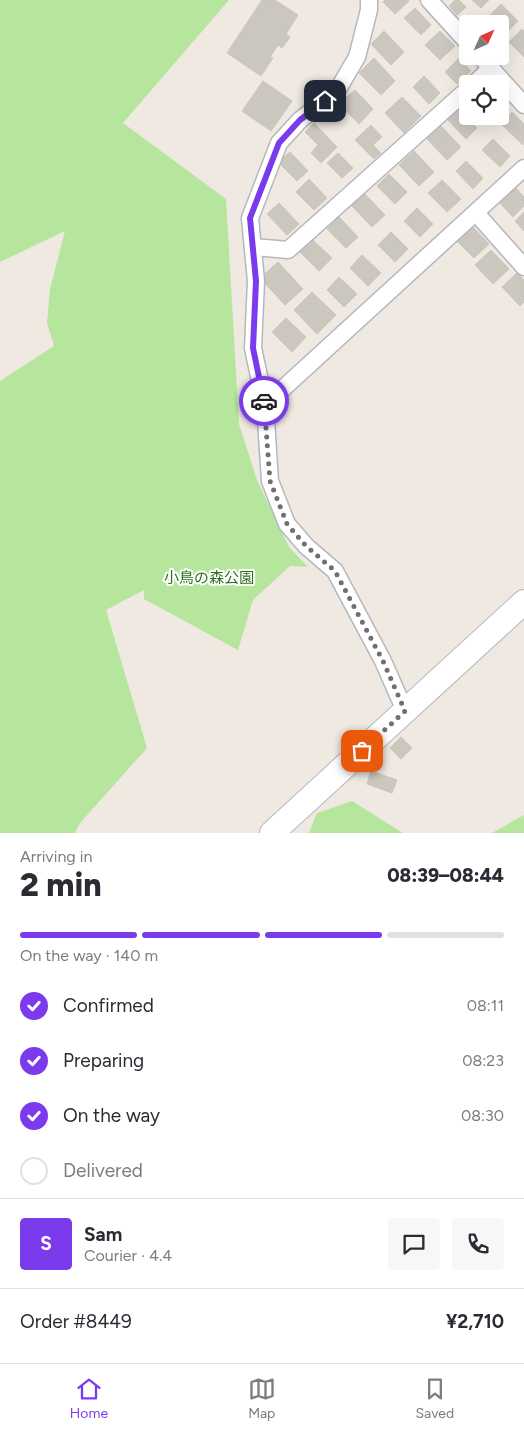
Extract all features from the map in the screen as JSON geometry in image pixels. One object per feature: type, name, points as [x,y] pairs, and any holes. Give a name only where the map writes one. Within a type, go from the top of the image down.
[{"type":"street","points":[[369,0],[369,10],[357,57],[337,91],[300,120],[279,143],[250,218],[256,281],[253,348],[265,405],[270,481],[287,524],[306,546],[335,571],[383,661],[405,711]]},
{"type":"street","points":[[429,0],[459,32]]},
{"type":"street","points":[[488,65],[524,105]]},
{"type":"street","points":[[253,247],[288,250],[459,97]]},
{"type":"street","points":[[265,405],[524,168]]},
{"type":"street","points":[[476,213],[524,267]]},
{"type":"street","points":[[272,833],[524,602]]},
{"type":"green space","name":"小鳥の森公園","points":[[0,0],[229,0],[123,123],[226,199],[239,424],[257,480],[289,547],[308,567],[290,566],[253,600],[238,650],[144,599],[144,590],[106,610],[147,748],[80,823],[75,833],[0,833],[0,381],[54,346],[47,323],[50,289],[65,231],[0,262]]},
{"type":"green space","points":[[352,801],[403,833],[309,833],[317,813]]},
{"type":"green space","points":[[524,815],[524,833],[492,833]]},
{"type":"building","points":[[262,0],[275,0],[298,15],[286,34],[290,37],[282,48],[278,45],[270,57],[273,58],[261,76],[227,53]]},
{"type":"building","points":[[385,0],[409,1],[395,14],[383,2]]},
{"type":"building","points":[[455,0],[459,0],[466,7],[457,15],[449,6]]},
{"type":"building","points":[[472,0],[489,0],[481,8]]},
{"type":"building","points":[[501,4],[518,21],[509,30],[509,15],[490,15]]},
{"type":"building","points":[[415,8],[431,25],[421,35],[404,18]]},
{"type":"building","points":[[522,29],[524,31],[524,57],[509,42]]},
{"type":"building","points":[[384,31],[404,52],[391,65],[371,44]]},
{"type":"building","points":[[440,31],[455,46],[440,60],[425,45]]},
{"type":"building","points":[[374,58],[395,81],[381,95],[359,73]]},
{"type":"building","points":[[459,58],[459,65],[465,65],[471,71],[467,75],[459,75],[459,82],[457,84],[445,72]]},
{"type":"building","points":[[424,76],[440,93],[429,104],[413,87]]},
{"type":"building","points":[[263,81],[292,101],[271,131],[242,111]]},
{"type":"building","points":[[355,90],[373,109],[359,124],[339,104]]},
{"type":"building","points":[[402,97],[421,116],[404,133],[385,113]]},
{"type":"building","points":[[459,109],[459,125],[474,125],[477,128],[466,139],[448,120]]},
{"type":"building","points":[[512,112],[524,124],[523,145],[502,125],[509,125],[509,115]]},
{"type":"building","points":[[314,123],[337,147],[321,163],[311,153],[318,145],[305,132]]},
{"type":"building","points":[[371,125],[382,137],[373,145],[381,153],[374,159],[355,140]]},
{"type":"building","points":[[441,126],[461,147],[447,160],[427,139]]},
{"type":"building","points":[[493,139],[510,156],[500,167],[482,150]]},
{"type":"building","points":[[414,151],[434,172],[419,186],[399,165]]},
{"type":"building","points":[[290,152],[308,171],[297,181],[278,162]]},
{"type":"building","points":[[338,153],[353,168],[342,178],[327,163]]},
{"type":"building","points":[[466,161],[483,178],[473,189],[456,171]]},
{"type":"building","points":[[389,174],[407,192],[395,204],[377,186]]},
{"type":"building","points":[[309,179],[327,198],[314,210],[296,192]]},
{"type":"building","points":[[442,180],[461,199],[447,212],[428,193]]},
{"type":"building","points":[[512,184],[524,197],[524,206],[513,217],[496,199]]},
{"type":"building","points":[[362,191],[385,215],[372,227],[349,203]]},
{"type":"building","points":[[279,203],[299,224],[287,235],[267,214]]},
{"type":"building","points":[[417,208],[433,224],[420,237],[404,221]]},
{"type":"building","points":[[524,212],[524,231],[515,221]]},
{"type":"building","points":[[339,217],[358,237],[346,248],[327,229]]},
{"type":"building","points":[[468,222],[489,244],[474,258],[453,237]]},
{"type":"building","points":[[391,232],[408,249],[395,262],[378,245]]},
{"type":"building","points":[[313,240],[332,258],[319,271],[300,252]]},
{"type":"building","points":[[491,250],[509,269],[493,284],[475,265]]},
{"type":"building","points":[[362,255],[381,273],[368,286],[350,268]]},
{"type":"building","points":[[278,262],[303,289],[285,305],[260,278]]},
{"type":"building","points":[[517,273],[524,280],[524,302],[520,306],[502,287]]},
{"type":"building","points":[[339,277],[357,294],[344,307],[327,290]]},
{"type":"building","points":[[312,292],[336,315],[317,334],[294,310]]},
{"type":"building","points":[[286,318],[306,337],[292,352],[272,332]]},
{"type":"building","points":[[401,737],[412,748],[401,759],[390,748]]},
{"type":"building","points":[[371,771],[397,780],[392,793],[367,784]]},
{"type":"way so far","points":[[264,401],[270,481],[287,524],[306,546],[335,571],[383,661],[405,711],[362,751]]},
{"type":"route","points":[[264,401],[253,348],[256,281],[250,218],[279,143],[300,120],[325,101]]}]
